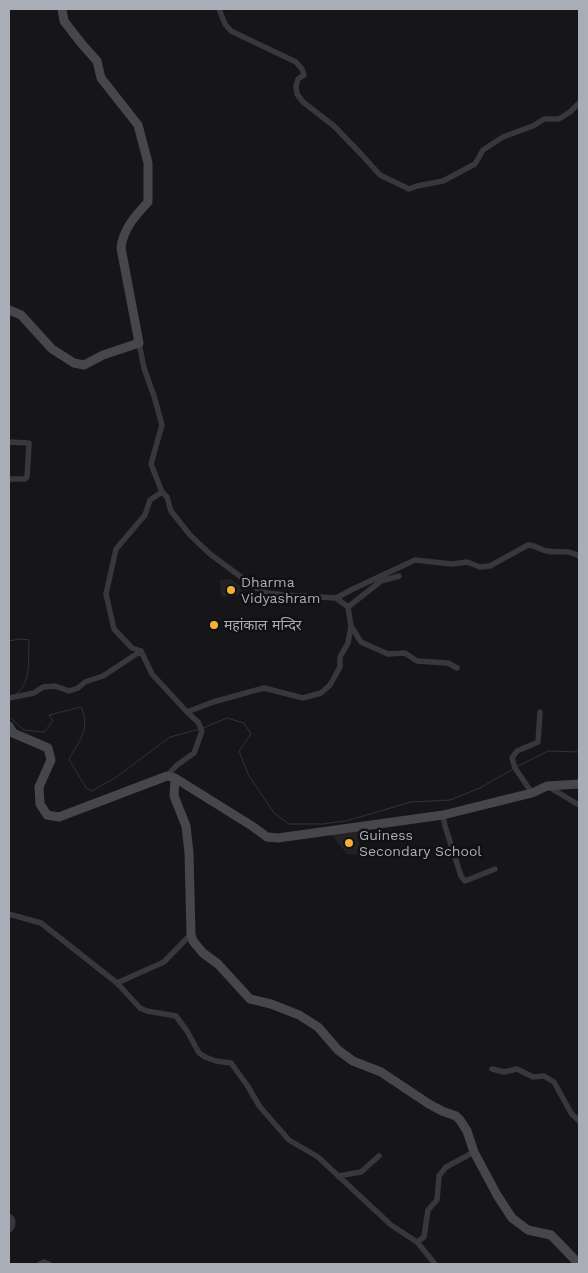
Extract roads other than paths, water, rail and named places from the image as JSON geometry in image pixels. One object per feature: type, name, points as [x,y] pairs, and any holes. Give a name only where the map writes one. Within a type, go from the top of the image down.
[{"type":"street","points":[[62,9],[64,21],[81,43],[95,56],[101,78],[138,125],[148,163],[148,202],[131,220],[122,238],[121,248],[144,368],[162,425],[151,464],[162,492],[167,497],[171,511],[190,535],[210,554],[256,588],[267,593],[336,598],[415,560],[452,564],[467,562],[480,568],[490,566],[528,545],[535,545],[546,552],[570,551],[579,556]]},
{"type":"street","points":[[219,9],[225,24],[231,30],[296,62],[304,75],[298,79],[296,86],[297,94],[302,102],[334,126],[380,175],[409,189],[443,181],[475,164],[483,150],[503,137],[533,126],[544,118],[559,119],[579,103]]},
{"type":"street","points":[[9,310],[21,314],[52,350],[74,364],[84,366],[103,355],[139,342]]},
{"type":"street","points":[[9,442],[29,443],[30,446],[27,477],[25,479],[9,479]]},
{"type":"street","points":[[162,492],[150,500],[145,515],[116,549],[106,594],[114,629],[132,648],[141,651],[152,674],[198,722],[202,731],[194,753],[176,766],[171,777],[174,796],[186,826],[191,934],[193,941],[203,953],[218,964],[250,1000],[271,1004],[299,1015],[318,1026],[338,1050],[353,1061],[381,1072],[430,1104],[456,1116],[467,1131],[474,1152],[512,1218],[528,1230],[551,1235],[579,1264]]},
{"type":"street","points":[[348,607],[381,581],[399,576]]},
{"type":"street","points":[[187,712],[213,702],[264,688],[303,698],[321,694],[330,685],[340,667],[340,657],[348,643],[351,626],[348,607],[336,598]]},
{"type":"street","points":[[351,626],[361,642],[388,654],[405,653],[417,661],[448,663],[457,668]]},
{"type":"street","points":[[12,698],[34,693],[43,687],[55,686],[69,690],[78,688],[85,682],[103,676],[141,651]]},
{"type":"street","points":[[532,793],[515,768],[512,758],[516,751],[538,742],[540,712]]},
{"type":"street","points":[[9,726],[14,733],[48,748],[51,760],[39,787],[40,804],[48,815],[59,817],[171,777]]},
{"type":"street","points":[[171,777],[252,826],[266,837],[290,838],[443,815],[532,793],[547,786],[579,784]]},
{"type":"street","points":[[547,786],[579,805]]},
{"type":"street","points":[[443,815],[461,876],[465,881],[495,869]]},
{"type":"street","points":[[9,914],[41,923],[118,983],[140,1008],[176,1016],[199,1053],[205,1058],[231,1063],[260,1107],[289,1140],[318,1157],[391,1225],[417,1242],[435,1264]]},
{"type":"street","points":[[118,983],[164,962],[191,934]]},
{"type":"street","points":[[492,1069],[504,1072],[518,1068],[532,1077],[544,1076],[554,1082],[571,1113],[579,1121]]},
{"type":"street","points":[[417,1242],[424,1237],[428,1210],[437,1200],[439,1176],[446,1167],[474,1152]]},
{"type":"street","points":[[338,1176],[361,1172],[379,1156]]},
{"type":"street","points":[[9,1216],[12,1218],[13,1223],[9,1230]]},
{"type":"street","points":[[40,1264],[44,1262],[49,1264]]},
{"type":"waterway","points":[[9,641],[29,640],[27,677],[25,683],[16,694]]},
{"type":"waterway","points":[[9,717],[24,730],[44,732],[53,721],[49,715],[81,707],[84,715],[84,728],[80,740],[69,759],[86,788],[92,791],[118,776],[170,737],[200,729]]},
{"type":"waterway","points":[[203,728],[227,718],[244,723],[251,734],[239,751],[249,776],[274,813],[289,824],[322,824],[346,821],[411,802],[450,800],[480,788],[513,769]]},
{"type":"waterway","points":[[516,767],[548,751],[579,752]]},
{"type":"place","name":"Dharma Vidyashram","points":[[231,590]]},
{"type":"place","name":"महांकाल मन्दिर","points":[[214,625]]},
{"type":"place","name":"Guiness Secondary School","points":[[349,843]]}]
